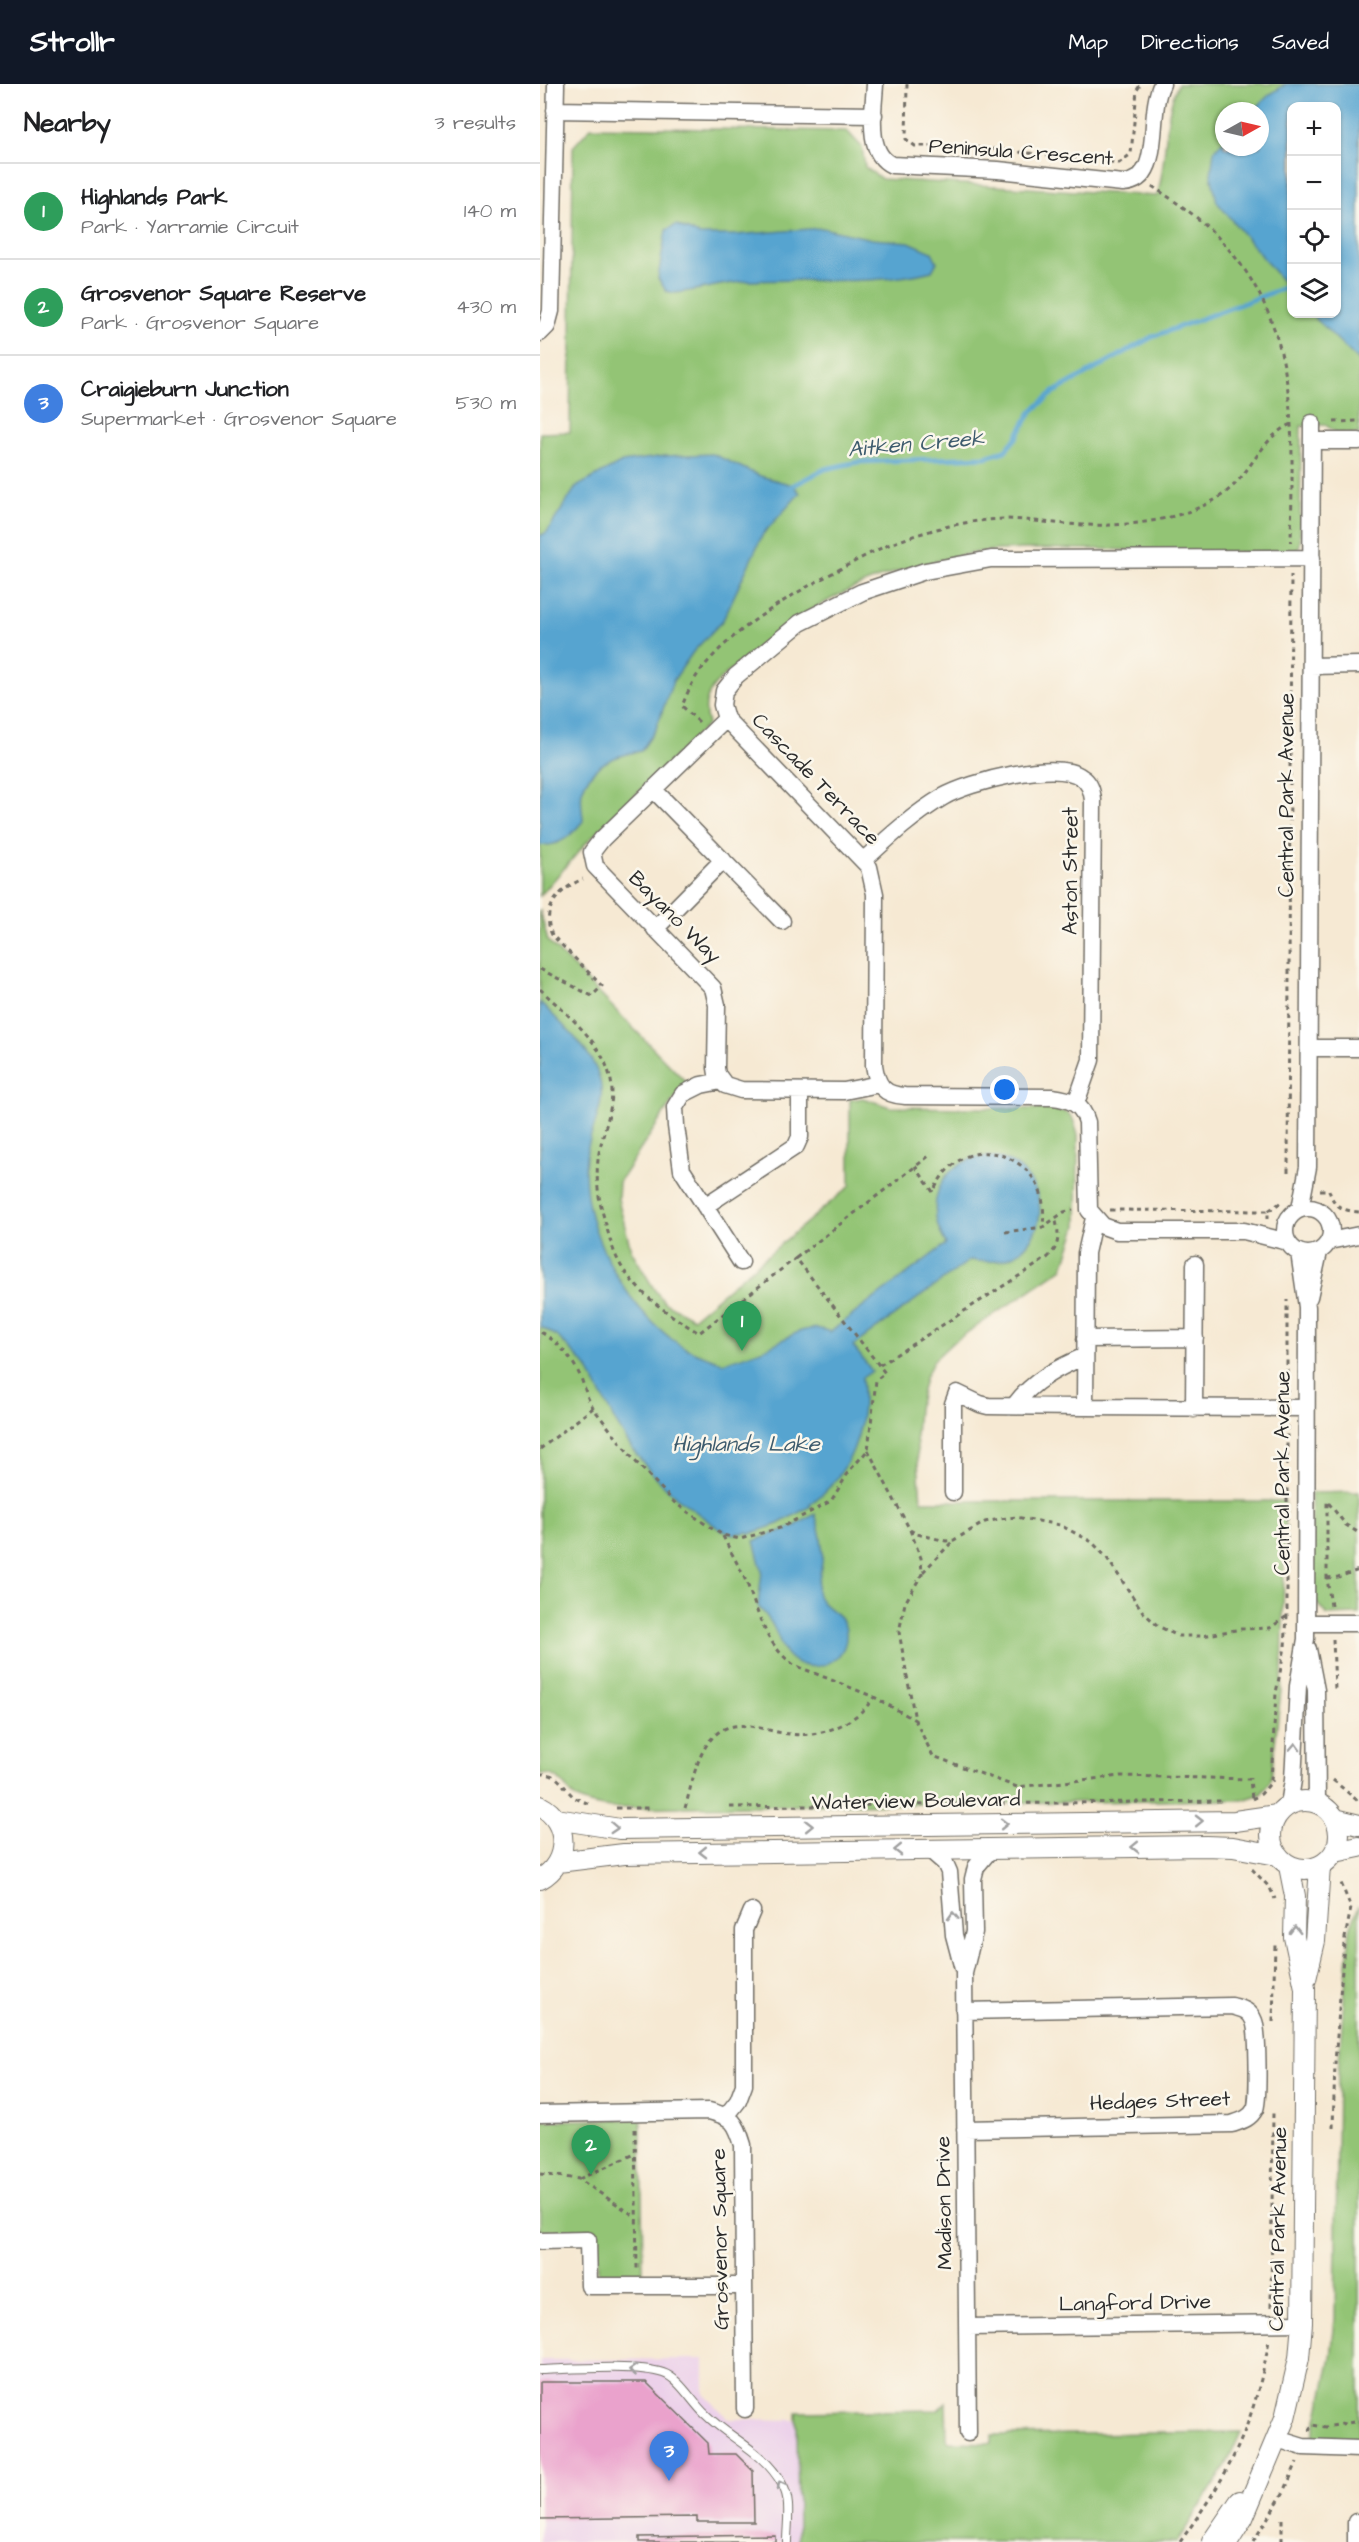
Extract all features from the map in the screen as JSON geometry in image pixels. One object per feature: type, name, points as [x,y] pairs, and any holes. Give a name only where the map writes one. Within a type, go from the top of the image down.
[{"type":"street","points":[[540,333],[547,326],[551,311],[556,84]]},
{"type":"street","points":[[555,110],[874,115],[874,84]]},
{"type":"street","name":"Peninsula Crescent","points":[[874,115],[874,141],[877,152],[886,162],[901,166],[998,170],[1123,183],[1140,178],[1148,166],[1155,102],[1162,84]]},
{"type":"street","name":"Central Park Avenue","points":[[1300,1209],[1308,1167],[1312,423]]},
{"type":"street","points":[[1312,441],[1359,441]]},
{"type":"street","name":"Cascade Terrace","points":[[879,1084],[874,1065],[874,887],[869,867],[726,719],[722,705],[724,691],[736,676],[800,623],[891,580],[925,571],[991,559],[1312,558]]},
{"type":"street","points":[[1311,666],[1359,665]]},
{"type":"street","name":"Bayano Way","points":[[721,1081],[716,1068],[716,993],[598,872],[592,859],[594,848],[726,719]]},
{"type":"street","name":"Aston Street","points":[[864,860],[924,809],[965,787],[1008,776],[1042,771],[1072,773],[1086,781],[1092,792],[1093,800],[1091,1060],[1076,1103]]},
{"type":"street","points":[[653,789],[782,921]]},
{"type":"street","points":[[655,928],[723,860]]},
{"type":"street","points":[[1309,1048],[1359,1048]]},
{"type":"street","points":[[741,1262],[682,1170],[675,1107],[683,1094],[690,1089],[721,1081],[731,1088],[741,1090],[844,1091],[879,1084],[883,1090],[897,1096],[1064,1098],[1076,1103],[1082,1109],[1087,1122],[1091,1214],[1086,1243],[1085,1407]]},
{"type":"street","points":[[705,1206],[796,1146],[800,1137],[800,1091]]},
{"type":"street","name":"Central Park Avenue","points":[[1308,1167],[1325,1216]]},
{"type":"street","points":[[1293,1247],[1285,1235],[1287,1220],[1300,1209],[1313,1207],[1325,1216],[1359,1228]]},
{"type":"street","points":[[1091,1214],[1103,1226],[1117,1231],[1244,1231],[1312,1254],[1324,1246],[1359,1235]]},
{"type":"street","points":[[1324,1246],[1332,1235],[1325,1216]]},
{"type":"street","points":[[1244,1231],[1268,1219],[1287,1220]]},
{"type":"street","name":"Central Park Avenue","points":[[1306,1306],[1324,1246]]},
{"type":"street","name":"Central Park Avenue","points":[[1283,1810],[1293,1780],[1298,1686],[1306,1631],[1306,1306],[1293,1247]]},
{"type":"street","points":[[1194,1408],[1195,1263]]},
{"type":"street","points":[[1085,1339],[1195,1338]]},
{"type":"street","points":[[1014,1406],[1023,1393],[1039,1380],[1085,1356]]},
{"type":"street","points":[[953,1492],[953,1404],[957,1392],[980,1404],[1014,1406],[1306,1408]]},
{"type":"street","points":[[1306,1631],[1359,1623]]},
{"type":"street","name":"Central Park Avenue","points":[[1306,1631],[1316,1690],[1317,1803]]},
{"type":"street","points":[[558,1862],[624,1854],[1206,1846],[1252,1850],[1305,1869],[1320,1866],[1335,1852],[1339,1841],[1339,1830],[1335,1819],[1324,1807],[1317,1803],[1303,1801],[1283,1810],[1271,1835],[1283,1860]]},
{"type":"street","points":[[540,1806],[556,1819],[563,1840],[558,1862],[540,1879]]},
{"type":"street","name":"Waterview Boulevard","points":[[556,1819],[620,1829],[1252,1820],[1283,1810]]},
{"type":"street","points":[[1335,1819],[1359,1825]]},
{"type":"street","points":[[1335,1852],[1359,1847]]},
{"type":"street","name":"Madison Drive","points":[[930,1850],[945,1863],[949,1872],[954,1935],[964,1973]]},
{"type":"street","name":"Madison Drive","points":[[968,2433],[964,1973],[974,1932],[973,1879],[976,1867],[990,1850]]},
{"type":"street","name":"Central Park Avenue","points":[[1283,1860],[1295,1896],[1294,1937],[1305,1988]]},
{"type":"street","name":"Central Park Avenue","points":[[1228,2542],[1243,2518],[1277,2439],[1295,2378],[1302,2323],[1305,1988],[1315,1941],[1320,1866]]},
{"type":"street","points":[[540,2114],[709,2111],[727,2115],[738,2101],[744,2085],[744,1929],[752,1911]]},
{"type":"street","name":"Hedges Street","points":[[964,2011],[1232,2006],[1246,2010],[1253,2019],[1257,2034],[1256,2108],[1247,2119],[1232,2124],[965,2129]]},
{"type":"street","name":"Grosvenor Square","points":[[727,2115],[737,2127],[743,2145],[745,2409]]},
{"type":"street","points":[[540,2241],[588,2240],[589,2286],[744,2286]]},
{"type":"street","name":"Langford Drive","points":[[967,2327],[1302,2323]]},
{"type":"street","points":[[1277,2439],[1303,2447],[1359,2449]]},
{"type":"street","name":"Central Park Avenue","points":[[1212,2542],[1265,2464]]},
{"type":"street","points":[[1356,2522],[1356,2542]]},
{"type":"lane","points":[[540,2370],[626,2369],[666,2374],[717,2425],[771,2467],[783,2485],[786,2495],[787,2542]]},
{"type":"path","points":[[907,84],[906,139],[915,146],[966,146],[1119,163],[1131,154],[1137,90],[1141,84]]},
{"type":"path","points":[[1140,178],[1184,208],[1220,240],[1251,281],[1268,313],[1285,361],[1288,381],[1292,424],[1288,1179]]},
{"type":"path","points":[[540,969],[592,996],[602,986],[548,930],[545,918],[552,897],[559,890],[598,872]]},
{"type":"path","points":[[540,989],[601,1050],[609,1073],[614,1093],[599,1154],[596,1182],[602,1212],[616,1257],[640,1289],[662,1310],[699,1333],[929,1156]]},
{"type":"path","points":[[915,1166],[933,1192],[940,1178],[952,1165],[971,1155],[992,1153],[1016,1161],[1026,1168],[1041,1195],[1043,1227]]},
{"type":"path","points":[[1005,1232],[1043,1227],[1055,1217],[1068,1211],[1091,1214],[1268,1219],[1285,1199]]},
{"type":"path","points":[[1346,1212],[1359,1212]]},
{"type":"path","points":[[880,1365],[1047,1258],[1056,1248],[1059,1240],[1055,1217]]},
{"type":"path","points":[[540,1332],[561,1349],[576,1366],[586,1397],[593,1408],[635,1461],[662,1489],[698,1519],[723,1535],[740,1539],[752,1537],[780,1528],[831,1501],[867,1450],[876,1380],[885,1373],[796,1258]]},
{"type":"path","points":[[1243,1800],[1252,1799],[1261,1794],[1271,1780],[1276,1693],[1285,1647],[1287,1616],[1287,1294]]},
{"type":"path","points":[[540,1449],[593,1408]]},
{"type":"path","points":[[867,1450],[910,1530],[921,1558],[922,1574]]},
{"type":"path","points":[[1252,1820],[1250,1779],[1120,1776],[1017,1787],[933,1756],[915,1720],[899,1632],[905,1603],[922,1574],[954,1540],[985,1522],[1024,1518],[1060,1525],[1092,1542],[1107,1558],[1143,1612],[1158,1626],[1178,1636],[1202,1636],[1241,1629],[1270,1628],[1287,1616]]},
{"type":"path","points":[[910,1530],[938,1540],[954,1540]]},
{"type":"path","points":[[723,1535],[748,1587],[760,1622],[783,1657],[794,1665],[874,1697],[915,1720]]},
{"type":"path","points":[[697,1808],[685,1808],[702,1755],[708,1743],[715,1736],[732,1728],[749,1725],[791,1734],[820,1732],[853,1719],[866,1710],[874,1697]]},
{"type":"path","points":[[540,1774],[549,1774],[558,1778],[575,1798],[593,1805]]},
{"type":"path","points":[[1317,1779],[1334,1780],[1359,1802]]},
{"type":"path","points":[[1271,1780],[1293,1780]]},
{"type":"path","points":[[720,1807],[1232,1801]]},
{"type":"path","points":[[609,1808],[662,1808]]},
{"type":"path","points":[[1252,1850],[1252,1870],[1270,1888],[1276,1902]]},
{"type":"path","points":[[1333,2128],[1335,2063],[1344,1942],[1351,1908],[1341,1883]]},
{"type":"path","points":[[1273,2033],[1275,1940]]},
{"type":"path","points":[[1180,2542],[1221,2481],[1236,2450],[1259,2389],[1266,2359],[1271,2324],[1273,2107]]},
{"type":"path","points":[[634,2112],[637,2286]]},
{"type":"path","points":[[579,2178],[635,2154]]},
{"type":"path","points":[[540,2174],[579,2178],[636,2217]]},
{"type":"path","points":[[1253,2542],[1285,2490],[1311,2425],[1326,2427],[1359,2421]]},
{"type":"path","points":[[1282,2519],[1282,2542]]},
{"type":"shaded area","points":[[704,2359],[704,2394],[729,2419],[797,2420],[798,2542],[540,2542],[540,2360]]},
{"type":"green space","points":[[1178,84],[1359,84],[1359,434],[1337,433],[1325,425],[1301,426],[1300,545],[1296,551],[1037,549],[993,551],[914,566],[838,595],[769,638],[715,684],[706,701],[708,724],[588,841],[540,896],[540,433],[570,432],[573,147],[591,127],[847,131],[862,147],[865,167],[882,179],[1157,196],[1170,111]]},
{"type":"green space","points":[[540,910],[548,941],[688,1084],[671,1103],[619,1182],[618,1199],[631,1250],[654,1289],[665,1303],[693,1318],[850,1186],[850,1100],[863,1098],[890,1107],[1053,1109],[1068,1113],[1073,1119],[1078,1135],[1077,1226],[1063,1268],[952,1343],[934,1360],[925,1378],[918,1408],[916,1436],[921,1501],[1285,1501],[1282,1681],[1271,1780],[1261,1794],[1243,1800],[609,1808],[581,1801],[554,1776],[540,1774]]},
{"type":"green space","points":[[1359,1492],[1359,1614],[1327,1615],[1313,1599],[1311,1493]]},
{"type":"green space","points":[[1359,1905],[1359,2441],[1312,2442],[1331,2358],[1335,2319],[1338,2073],[1350,1929]]},
{"type":"green space","points":[[641,2119],[643,2274],[598,2275],[596,2229],[540,2231],[540,2121]]},
{"type":"green space","points":[[946,2402],[947,2442],[992,2443],[992,2435],[1241,2432],[1226,2466],[1177,2542],[798,2542],[797,2412],[938,2410]]},
{"type":"water","points":[[1286,84],[1359,84],[1359,361],[1315,318],[1341,318],[1341,102],[1287,102],[1287,287],[1217,202],[1211,175],[1215,150],[1215,156],[1269,156],[1269,102],[1262,102]]},
{"type":"water","points":[[676,225],[700,235],[735,235],[822,228],[872,239],[909,242],[932,252],[937,262],[932,271],[910,276],[866,280],[752,281],[675,293],[666,291],[658,278],[666,230]]},
{"type":"water","points":[[713,454],[760,476],[793,485],[800,493],[763,534],[723,620],[693,652],[673,681],[656,729],[641,751],[613,758],[591,774],[582,792],[583,821],[559,842],[540,845],[540,536],[547,532],[576,487],[622,462],[665,456]]},
{"type":"water","name":"Highlands Lake","points":[[540,1002],[582,1046],[599,1077],[600,1107],[586,1157],[586,1183],[597,1235],[623,1285],[639,1307],[657,1327],[677,1343],[694,1352],[723,1363],[764,1349],[804,1330],[813,1328],[830,1332],[946,1244],[936,1217],[937,1194],[947,1176],[962,1163],[981,1157],[1001,1158],[1019,1168],[1037,1193],[1040,1207],[1037,1227],[1031,1239],[1019,1252],[996,1261],[970,1260],[853,1346],[872,1371],[862,1378],[862,1414],[854,1448],[836,1479],[810,1504],[811,1506],[778,1524],[749,1534],[748,1532],[734,1534],[718,1528],[676,1497],[653,1475],[633,1450],[587,1367],[558,1337],[540,1326]]},
{"type":"water","points":[[815,1514],[821,1534],[822,1548],[817,1591],[822,1602],[843,1621],[846,1637],[840,1654],[833,1660],[825,1665],[806,1666],[787,1655],[771,1622],[758,1606],[762,1571],[754,1541],[795,1526]]},
{"type":"building","points":[[540,2382],[646,2382],[708,2443],[709,2454],[736,2454],[753,2471],[754,2522],[697,2522],[697,2517],[540,2519]]},
{"type":"building","points":[[775,2535],[775,2542],[639,2542],[639,2537]]},
{"type":"waterway","name":"Aitken Creek","points":[[788,488],[825,469],[858,462],[985,457],[1005,451],[1016,438],[1031,412],[1054,392],[1152,337],[1287,287]]},
{"type":"place","name":"Highlands Park","points":[[742,1351]]},
{"type":"place","name":"Grosvenor Square Reserve","points":[[591,2175]]},
{"type":"place","name":"Craigieburn Junction","points":[[669,2481]]}]
